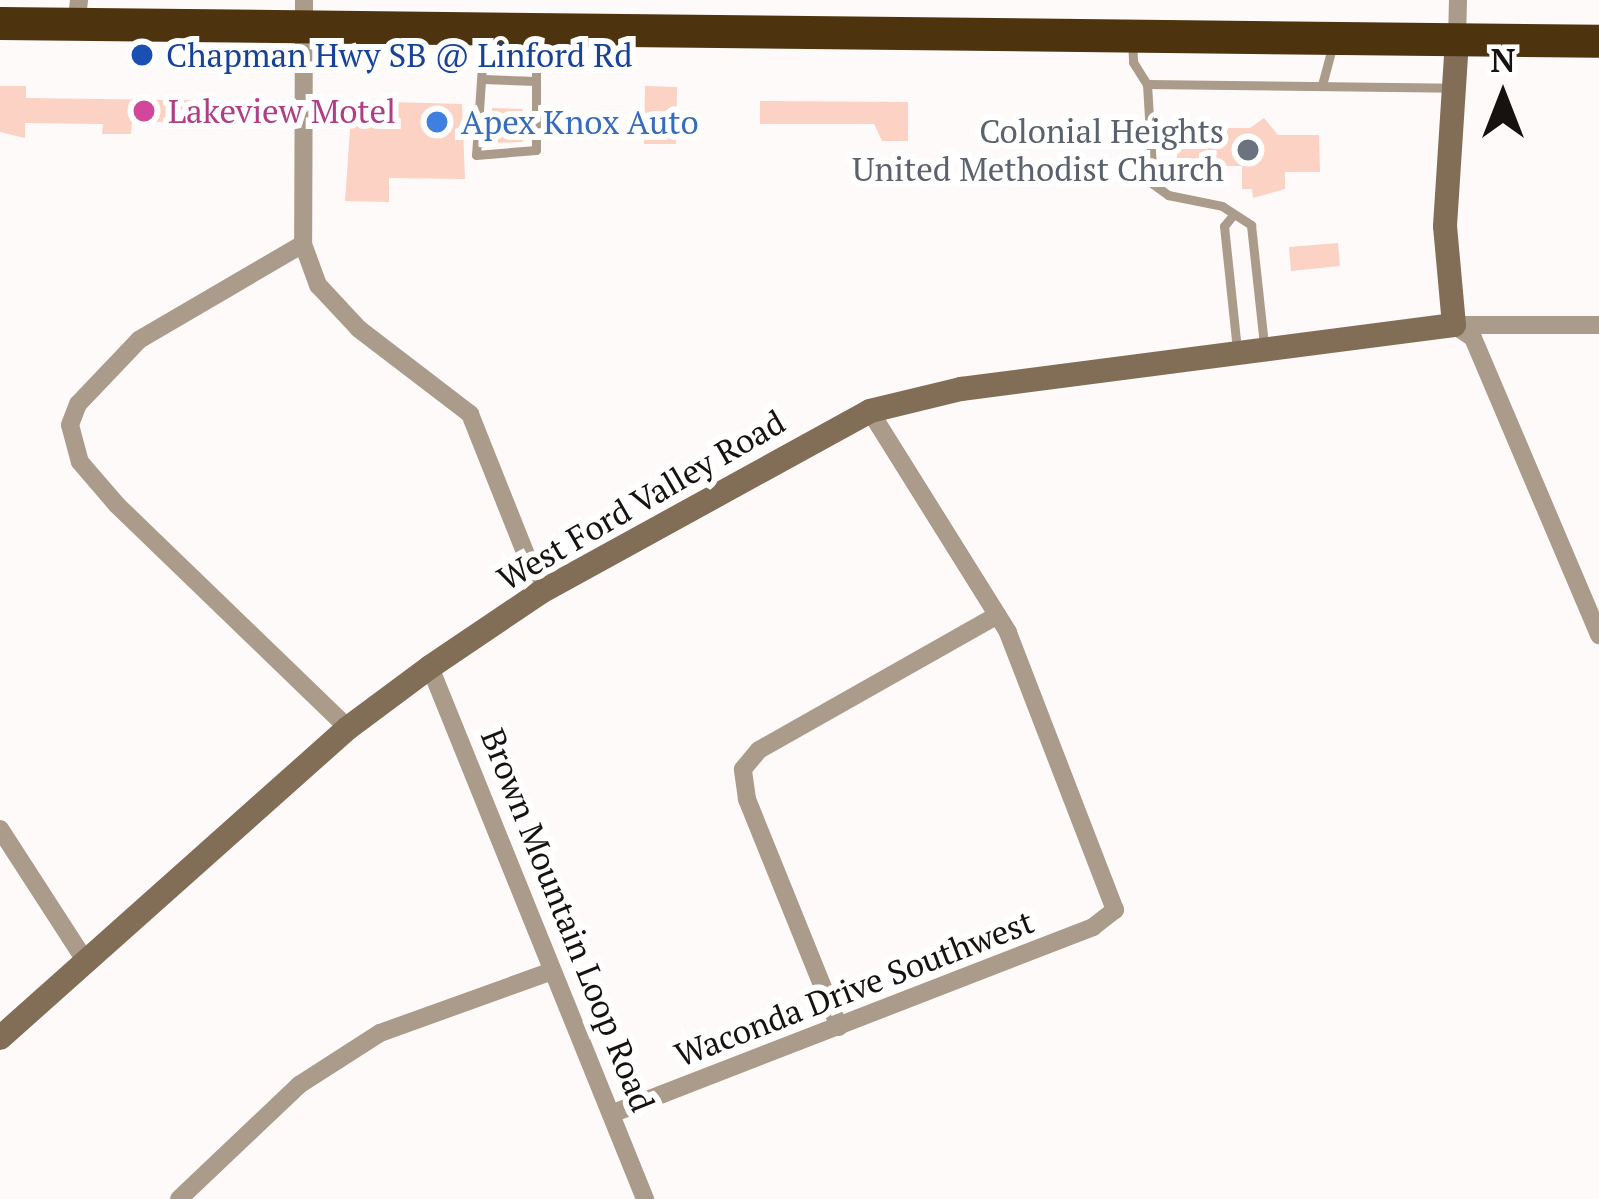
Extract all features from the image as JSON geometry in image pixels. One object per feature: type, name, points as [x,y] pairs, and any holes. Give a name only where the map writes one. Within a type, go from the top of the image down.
[{"type":"highway","points":[[0,23],[77,12],[304,14],[484,30],[1599,41]]},
{"type":"street","points":[[1454,325],[1445,226],[1458,0]]},
{"type":"street","points":[[304,14],[303,244],[334,305],[470,414],[541,592]]},
{"type":"street","points":[[303,244],[140,340],[78,404],[70,425],[80,462],[117,505],[349,728]]},
{"type":"street","points":[[1454,325],[1599,325]]},
{"type":"street","points":[[1454,325],[1473,338],[1599,634]]},
{"type":"street","name":"West Ford Valley Road","points":[[0,1037],[349,728],[430,667],[541,592],[870,411],[962,389],[1454,325]]},
{"type":"street","points":[[839,1027],[747,799],[742,769],[759,750],[998,615],[870,411]]},
{"type":"street","name":"Waconda Drive Southwest","points":[[611,1114],[1093,927],[1115,910],[1109,876],[998,615]]},
{"type":"street","name":"Brown Mountain Loop Road","points":[[430,667],[645,1199]]},
{"type":"street","points":[[0,829],[84,959]]},
{"type":"street","points":[[178,1199],[298,1085],[380,1033],[552,971]]},
{"type":"lane","points":[[484,30],[476,155],[536,150],[536,30]]},
{"type":"lane","points":[[1132,36],[1133,62],[1147,84],[1154,184],[1251,225],[1265,350]]},
{"type":"lane","points":[[1322,85],[1333,38]]},
{"type":"lane","points":[[483,79],[536,81]]},
{"type":"lane","points":[[1147,84],[1454,88]]},
{"type":"lane","points":[[1234,214],[1224,226],[1237,353]]},
{"type":"building","name":"Lakeview Motel","points":[[0,86],[26,86],[26,98],[246,101],[246,123],[132,122],[131,134],[102,134],[103,124],[25,123],[25,138],[0,132]]},
{"type":"building","points":[[645,86],[677,87],[676,144],[644,144]]},
{"type":"building","points":[[352,101],[462,104],[465,179],[389,178],[389,202],[345,201]]},
{"type":"building","points":[[760,101],[908,102],[908,141],[882,141],[874,124],[760,124]]},
{"type":"building","points":[[492,108],[523,109],[523,142],[491,143]]},
{"type":"building","name":"Colonial Heights United Methodist Church","points":[[1264,118],[1278,135],[1319,135],[1320,172],[1285,172],[1285,189],[1253,198],[1252,189],[1242,189],[1242,166],[1177,166],[1177,128],[1250,128]]},
{"type":"building","points":[[1338,243],[1340,266],[1291,271],[1289,247]]},
{"type":"place","name":"Chapman Hwy SB @ Linford Rd","points":[[142,55]]},
{"type":"place","name":"Lakeview Motel","points":[[144,111]]},
{"type":"place","name":"Apex Knox Auto","points":[[437,122]]},
{"type":"place","name":"Colonial Heights United Methodist Church","points":[[1248,150]]}]
